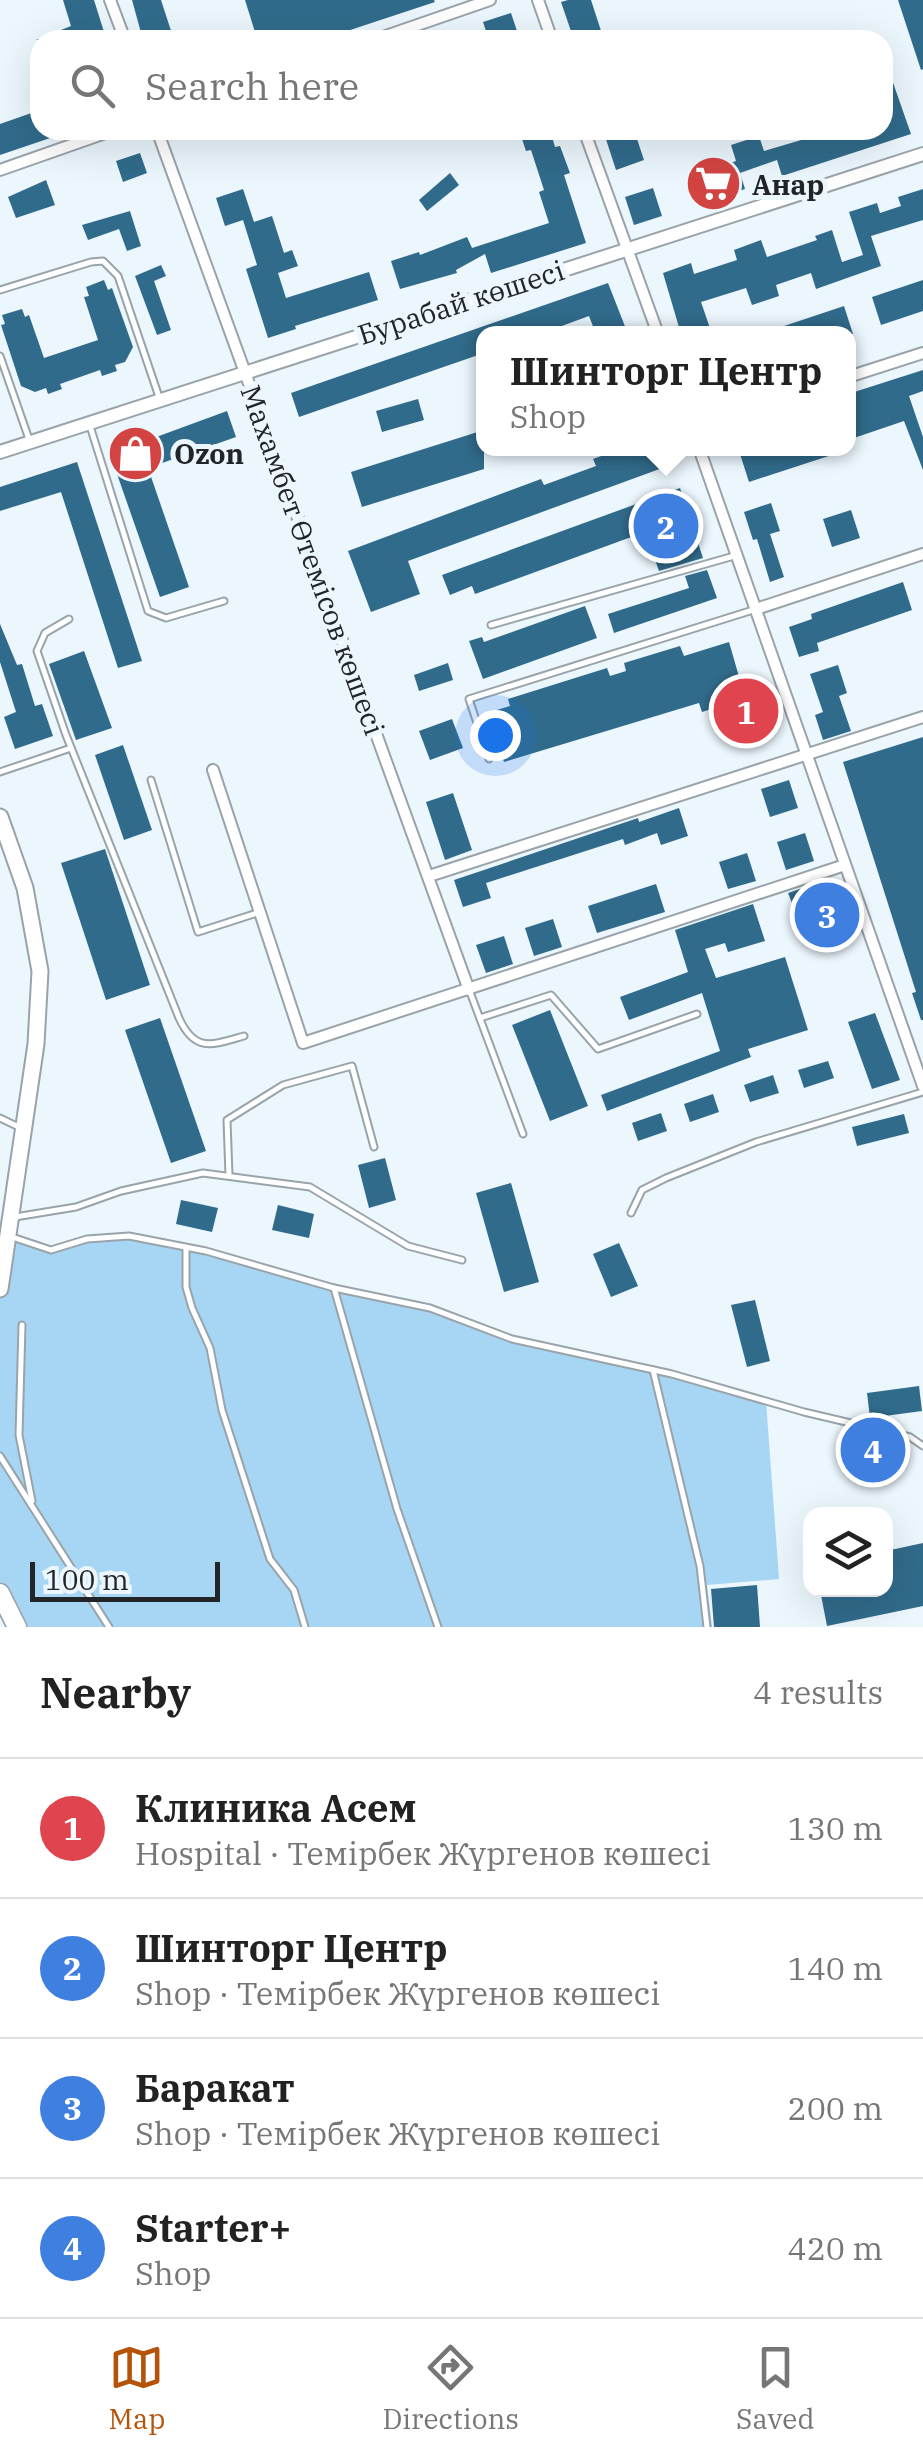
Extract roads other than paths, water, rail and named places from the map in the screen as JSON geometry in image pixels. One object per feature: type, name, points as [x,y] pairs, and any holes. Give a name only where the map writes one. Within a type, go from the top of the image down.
[{"type":"highway","points":[[0,1593],[17,1627]]},
{"type":"main road","points":[[0,817],[24,888],[40,971],[36,1044],[0,1289]]},
{"type":"street","points":[[110,0],[121,30]]},
{"type":"street","points":[[403,30],[490,0]]},
{"type":"street","points":[[538,0],[548,30]]},
{"type":"street","points":[[0,170],[86,140]]},
{"type":"street","name":"Махамбет Өтемісов көшесі","points":[[161,140],[469,990]]},
{"type":"street","points":[[588,140],[655,326]]},
{"type":"street","name":"Бурабай көшесі","points":[[0,452],[923,154]]},
{"type":"street","points":[[856,374],[923,352]]},
{"type":"street","points":[[702,456],[923,1089]]},
{"type":"street","points":[[756,609],[923,554]]},
{"type":"street","points":[[429,876],[923,717]]},
{"type":"street","points":[[213,770],[304,1043],[846,865]]},
{"type":"lane","points":[[0,290],[90,262],[103,261],[112,267],[160,400]]},
{"type":"lane","points":[[0,356],[30,442]]},
{"type":"lane","points":[[89,423],[148,611],[166,618],[224,600]]},
{"type":"lane","points":[[491,625],[737,555]]},
{"type":"lane","points":[[490,759],[468,698],[756,609]]},
{"type":"lane","points":[[70,619],[44,633],[36,650],[71,748],[186,1034],[197,1043],[216,1044],[244,1036]]},
{"type":"lane","points":[[0,772],[71,748]]},
{"type":"lane","points":[[151,780],[198,932],[260,912]]},
{"type":"lane","points":[[469,990],[523,1134]]},
{"type":"lane","points":[[480,1018],[551,994],[598,1049],[698,1014]]},
{"type":"lane","points":[[229,1176],[227,1120],[282,1085],[352,1066],[374,1147]]},
{"type":"lane","points":[[631,1213],[642,1190],[666,1178],[756,1142],[923,1089]]},
{"type":"lane","points":[[0,1118],[24,1130]]},
{"type":"lane","points":[[462,1260],[408,1246],[310,1187],[203,1173],[121,1191],[7,1226],[20,1242],[51,1250],[86,1239],[129,1236],[186,1247],[334,1288],[430,1308],[512,1339],[653,1370],[910,1437],[923,1446]]},
{"type":"lane","points":[[186,1247],[186,1286],[210,1348],[222,1410],[270,1559],[294,1590],[305,1627]]},
{"type":"lane","points":[[334,1288],[397,1509],[438,1627]]},
{"type":"lane","points":[[22,1325],[19,1434],[35,1508]]},
{"type":"lane","points":[[653,1370],[700,1566],[706,1627]]},
{"type":"lane","points":[[0,1456],[109,1627]]},
{"type":"place","name":"Анар","points":[[713,184]]},
{"type":"place","name":"Ozon","points":[[135,453]]},
{"type":"place","name":"Шинторг Центр","points":[[666,526]]},
{"type":"place","name":"Клиника Асем","points":[[746,711]]},
{"type":"place","name":"Баракат","points":[[827,915]]},
{"type":"place","name":"Starter+","points":[[873,1450]]}]
